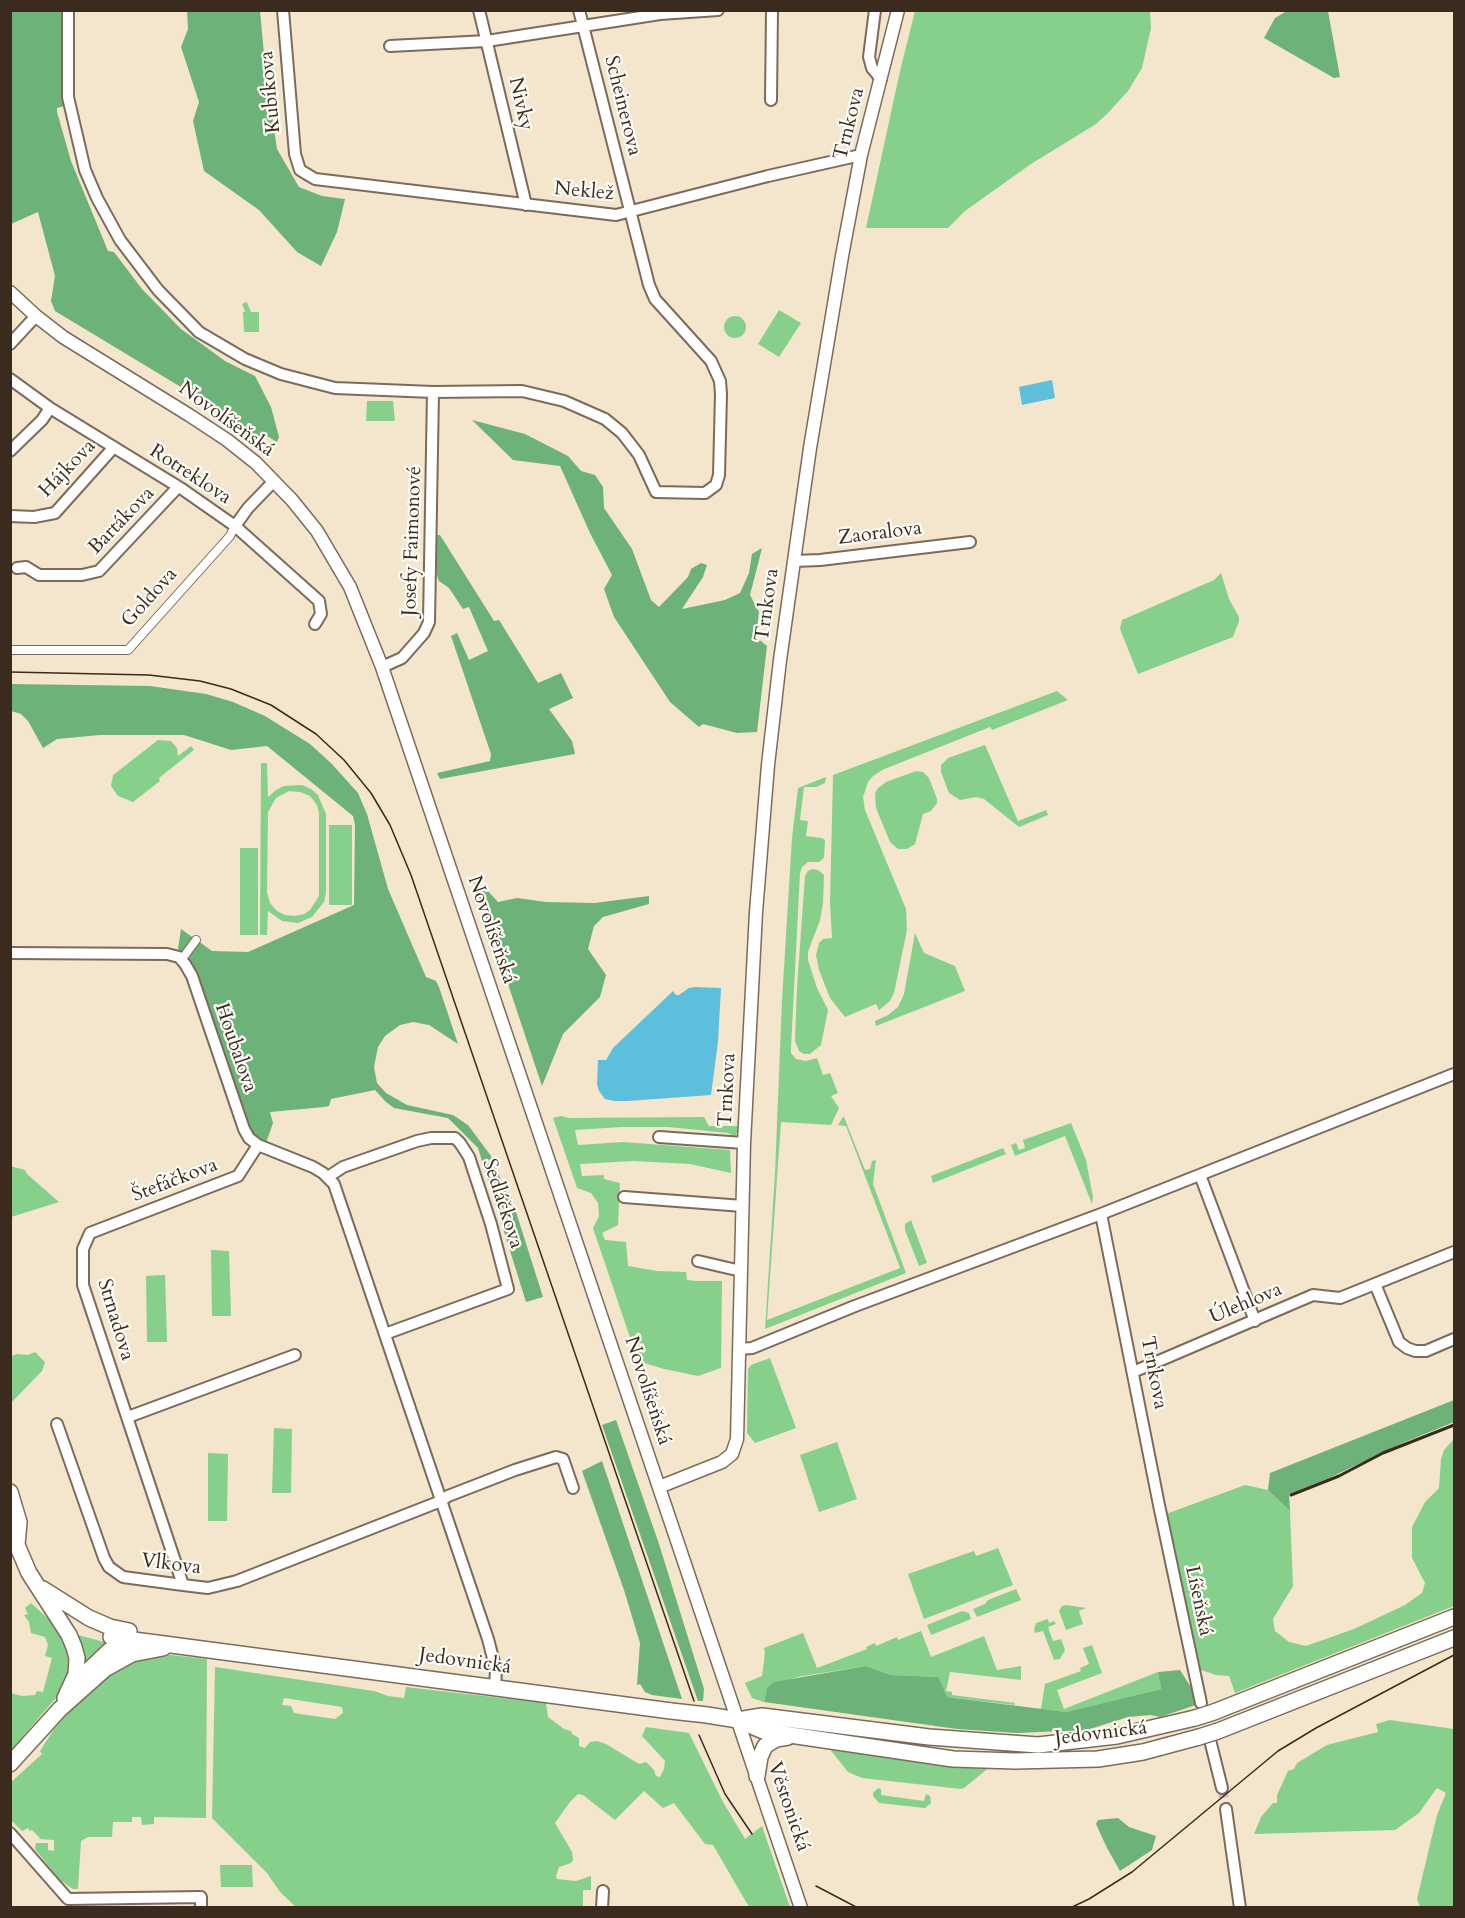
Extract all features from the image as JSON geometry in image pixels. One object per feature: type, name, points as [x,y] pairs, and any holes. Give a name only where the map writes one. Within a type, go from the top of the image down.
[{"type":"main road","name":"Jedovnická","points":[[10,1492],[19,1522],[14,1540],[22,1560],[69,1635],[77,1658],[76,1674],[60,1709]]},
{"type":"main road","name":"Jedovnická","points":[[36,1585],[64,1613],[124,1640],[187,1646],[738,1720],[762,1716],[929,1737],[1038,1745],[1117,1736],[1204,1711],[1455,1617]]},
{"type":"main road","name":"Jedovnická","points":[[36,1585],[80,1614],[100,1623],[187,1646]]},
{"type":"main road","name":"Jedovnická","points":[[738,1720],[757,1730],[953,1759],[1039,1762],[1098,1760],[1209,1736],[1455,1638]]},
{"type":"main road","points":[[10,1764],[60,1709],[105,1669],[118,1654],[124,1640]]},
{"type":"main road","points":[[60,1709],[82,1676],[124,1640]]},
{"type":"main road","points":[[105,1669],[127,1656],[145,1651],[187,1646]]},
{"type":"main road","points":[[757,1776],[761,1751],[767,1743],[776,1739],[798,1736]]},
{"type":"street","points":[[68,10],[68,97],[85,170],[120,240],[158,290],[199,332],[245,359],[281,374],[335,388],[433,392],[522,391],[564,401],[605,419],[622,433],[639,455],[656,492],[705,493],[718,481],[720,381],[711,361],[663,308],[652,292],[631,211]]},
{"type":"street","name":"Kubíkova","points":[[283,10],[295,154],[300,170]]},
{"type":"street","name":"Nivky","points":[[479,10],[526,205]]},
{"type":"street","name":"Scheinerova","points":[[579,10],[631,211]]},
{"type":"street","points":[[390,46],[487,41],[583,27],[660,12],[718,10]]},
{"type":"street","points":[[771,100],[772,10]]},
{"type":"street","name":"Trnkova","points":[[874,10],[869,57],[872,68],[881,79]]},
{"type":"street","name":"Trnkova","points":[[659,1487],[722,1462],[732,1454],[737,1435],[744,1143],[758,877],[778,671],[835,293],[861,155],[898,10]]},
{"type":"street","name":"Neklež","points":[[300,170],[315,179],[616,215],[861,155]]},
{"type":"street","name":"Novolíšeňská","points":[[10,291],[36,316],[71,343],[226,440],[256,463],[308,520],[333,557],[357,603],[382,667],[738,1720]]},
{"type":"street","points":[[10,344],[36,316]]},
{"type":"street","name":"Rotreklova","points":[[10,379],[50,408],[178,487],[235,526],[319,601],[321,614],[315,624]]},
{"type":"street","name":"Josefy Faimonové","points":[[382,667],[402,658],[424,633],[429,622],[433,392]]},
{"type":"street","points":[[10,451],[42,420],[50,408]]},
{"type":"street","name":"Hájkova","points":[[10,516],[34,517],[55,513],[114,447]]},
{"type":"street","name":"Goldova","points":[[10,650],[128,650],[230,536],[248,508],[274,481]]},
{"type":"street","name":"Bartákova","points":[[17,568],[26,567],[39,575],[82,575],[99,572],[178,487]]},
{"type":"street","name":"Zaoralova","points":[[794,561],[970,542]]},
{"type":"street","points":[[10,953],[173,954],[182,959],[196,940]]},
{"type":"street","name":"Houbalova","points":[[182,959],[192,976],[244,1129],[251,1141],[258,1145]]},
{"type":"street","points":[[739,1349],[752,1348],[855,1306],[1101,1214],[1455,1074]]},
{"type":"street","name":"Trnkova","points":[[659,1137],[744,1143]]},
{"type":"street","name":"Sedláčkova","points":[[328,1178],[343,1167],[431,1138],[454,1138],[469,1157],[491,1224],[508,1289],[385,1334]]},
{"type":"street","points":[[258,1145],[313,1167],[336,1187],[488,1639],[496,1670],[495,1687]]},
{"type":"street","name":"Štefáčkova","points":[[90,1233],[238,1176],[258,1145]]},
{"type":"street","points":[[1200,1175],[1255,1321]]},
{"type":"street","points":[[624,1197],[743,1206]]},
{"type":"street","name":"Trnkova","points":[[1101,1214],[1159,1505]]},
{"type":"street","name":"Strnadova","points":[[90,1233],[83,1249],[83,1285],[183,1585]]},
{"type":"street","name":"Úlehlova","points":[[1133,1372],[1312,1295],[1340,1298],[1455,1252]]},
{"type":"street","points":[[698,1262],[741,1271]]},
{"type":"street","points":[[1375,1284],[1399,1342],[1407,1348],[1426,1351],[1455,1340]]},
{"type":"street","points":[[128,1417],[295,1355]]},
{"type":"street","name":"Vlkova","points":[[57,1424],[104,1558],[109,1567],[123,1577],[208,1588],[237,1581],[441,1501]]},
{"type":"street","points":[[441,1501],[457,1492],[556,1457],[563,1459],[573,1488]]},
{"type":"street","name":"Líšeňská","points":[[1159,1505],[1204,1711]]},
{"type":"street","name":"Věstonická","points":[[738,1720],[801,1908]]},
{"type":"street","points":[[1209,1736],[1222,1788]]},
{"type":"street","points":[[1226,1809],[1240,1908]]},
{"type":"street","points":[[10,1833],[68,1903],[134,1898],[201,1902]]},
{"type":"street","points":[[603,1891],[603,1908]]},
{"type":"green space","points":[[11,11],[64,11],[65,106],[57,108],[57,112],[71,161],[108,251],[114,252],[142,289],[181,329],[225,361],[255,376],[271,407],[279,437],[277,442],[262,433],[266,446],[214,407],[55,311],[51,301],[55,276],[38,212],[11,224]]},
{"type":"green space","points":[[187,11],[260,11],[266,76],[277,149],[299,187],[322,196],[345,199],[337,232],[321,266],[297,252],[259,210],[204,171],[193,121],[199,102],[181,47],[188,29]]},
{"type":"green space","points":[[915,11],[1150,11],[1151,28],[1142,68],[1128,91],[1108,113],[1096,124],[1031,164],[965,211],[948,228],[866,228]]},
{"type":"green space","points":[[1287,11],[1328,11],[1340,77],[1334,78],[1264,38],[1275,18]]},
{"type":"green space","points":[[247,302],[251,312],[259,312],[259,332],[244,332],[243,312],[245,312],[242,304]]},
{"type":"green space","points":[[779,310],[801,323],[779,357],[758,344]]},
{"type":"green space","points":[[735,316],[743,319],[746,327],[743,335],[735,338],[727,335],[724,327],[727,319]]},
{"type":"green space","points":[[367,401],[393,401],[395,421],[366,421]]},
{"type":"green space","points":[[472,420],[525,434],[568,456],[581,471],[595,475],[603,487],[604,508],[632,549],[651,600],[659,607],[688,577],[691,569],[701,563],[707,565],[703,577],[682,609],[725,600],[740,593],[749,573],[752,554],[762,548],[750,595],[759,612],[756,637],[767,646],[757,732],[737,733],[703,724],[699,727],[670,702],[614,617],[604,589],[612,575],[560,466],[513,460]]},
{"type":"green space","points":[[436,535],[440,535],[494,621],[499,620],[538,683],[561,673],[573,698],[549,709],[572,741],[575,754],[440,779],[437,773],[490,761],[491,754],[451,636],[457,633],[469,660],[488,651],[469,607],[463,609],[449,588],[439,581]]},
{"type":"green space","points":[[1221,573],[1229,599],[1239,617],[1233,637],[1138,674],[1120,629],[1122,620],[1214,580]]},
{"type":"green space","points":[[10,684],[150,686],[206,694],[233,702],[265,716],[310,744],[358,793],[367,814],[388,889],[426,977],[436,981],[439,987],[458,1044],[429,1025],[413,1022],[400,1025],[385,1036],[378,1047],[374,1067],[377,1083],[386,1093],[407,1105],[453,1115],[468,1125],[491,1156],[506,1192],[510,1193],[543,1297],[526,1302],[478,1148],[448,1118],[394,1108],[375,1090],[331,1099],[329,1106],[270,1112],[273,1123],[266,1143],[255,1136],[244,1114],[191,964],[178,949],[181,929],[212,951],[248,952],[354,905],[355,825],[353,816],[267,746],[231,750],[184,735],[100,735],[57,739],[43,748],[28,721],[21,714],[11,711]]},
{"type":"green space","points":[[1057,691],[1068,700],[992,730],[990,727],[882,770],[868,782],[863,797],[865,810],[906,909],[907,930],[894,993],[890,1001],[879,1010],[876,1004],[845,1017],[830,998],[816,955],[819,943],[823,939],[832,938],[830,903],[833,775]]},
{"type":"green space","points":[[158,740],[171,741],[177,748],[178,756],[191,746],[194,750],[133,802],[118,796],[111,786],[113,775]]},
{"type":"green space","points":[[985,745],[1018,821],[1046,810],[1048,815],[1019,827],[984,799],[976,797],[960,800],[949,793],[941,772],[941,765],[948,758]]},
{"type":"green space","points":[[261,763],[267,763],[268,797],[284,786],[302,785],[318,795],[326,814],[326,892],[324,902],[312,917],[298,923],[282,921],[268,911],[267,935],[260,935]],"holes":[[[289,791],[310,796],[317,805],[319,813],[319,896],[310,910],[295,916],[277,911],[270,903],[267,892],[268,812],[276,798]]]},
{"type":"green space","points":[[916,771],[923,772],[929,778],[937,803],[931,811],[923,814],[915,844],[907,849],[898,849],[890,842],[876,808],[875,793],[886,782]]},
{"type":"green space","points":[[826,777],[825,783],[816,787],[804,787],[800,820],[808,821],[806,836],[825,840],[824,858],[819,862],[808,862],[802,867],[800,873],[791,1053],[796,1059],[806,1061],[817,1058],[823,1075],[830,1073],[838,1093],[831,1096],[839,1108],[831,1125],[781,1122],[767,1320],[900,1268],[846,1126],[838,1125],[843,1117],[865,1170],[870,1169],[872,1161],[876,1160],[873,1184],[906,1273],[765,1329],[792,838],[798,788]]},
{"type":"green space","points":[[329,825],[352,825],[352,905],[329,905]]},
{"type":"green space","points":[[240,848],[258,848],[258,935],[240,935]]},
{"type":"green space","points":[[813,869],[824,875],[823,903],[820,920],[808,952],[808,960],[817,988],[828,1010],[821,1045],[810,1054],[804,1054],[799,1051],[795,1041],[797,987],[805,876]]},
{"type":"green space","points":[[473,879],[498,902],[517,898],[546,902],[595,903],[649,896],[649,904],[603,917],[594,926],[588,949],[606,975],[600,997],[563,1034],[542,1086]]},
{"type":"green space","points":[[915,933],[924,953],[955,966],[965,991],[876,1026],[875,1021],[898,1007],[904,994]]},
{"type":"green space","points":[[561,1116],[569,1118],[704,1117],[709,1126],[739,1126],[736,1135],[668,1127],[575,1130],[578,1145],[623,1142],[730,1150],[731,1173],[690,1164],[633,1161],[580,1164],[582,1176],[604,1175],[604,1179],[620,1183],[618,1225],[602,1233],[605,1240],[626,1242],[628,1266],[657,1271],[686,1272],[687,1280],[722,1281],[721,1368],[698,1376],[638,1361],[593,1228],[599,1216],[598,1203],[591,1193],[577,1188],[553,1118]]},
{"type":"green space","points":[[1071,1123],[1086,1160],[1093,1197],[1092,1204],[1065,1136],[1015,1156],[1011,1145],[1016,1143],[1019,1150],[1025,1148],[1023,1140]]},
{"type":"green space","points":[[1003,1148],[1006,1154],[933,1183],[931,1176]]},
{"type":"green space","points":[[10,1166],[25,1170],[59,1202],[11,1217]]},
{"type":"green space","points":[[911,1220],[927,1263],[919,1266],[905,1230],[905,1224]]},
{"type":"green space","points":[[211,1250],[229,1251],[231,1316],[212,1316]]},
{"type":"green space","points":[[165,1275],[167,1342],[147,1342],[146,1276]]},
{"type":"green space","points":[[35,1352],[45,1362],[42,1371],[11,1403],[11,1356],[28,1355]]},
{"type":"green space","points":[[770,1358],[796,1428],[755,1443],[747,1433],[748,1369],[751,1365]]},
{"type":"green space","points":[[1454,1400],[1454,1422],[1289,1494],[1290,1511],[1268,1490],[1270,1473]]},
{"type":"green space","points":[[616,1420],[659,1544],[704,1689],[703,1701],[698,1701],[602,1425]]},
{"type":"green space","points":[[274,1428],[292,1429],[291,1493],[272,1493]]},
{"type":"green space","points":[[1454,1439],[1454,1606],[1235,1693],[1229,1676],[1201,1670],[1166,1514],[1245,1485],[1268,1490],[1290,1511],[1293,1586],[1273,1619],[1275,1631],[1289,1642],[1306,1646],[1354,1629],[1405,1605],[1422,1593],[1425,1583],[1412,1558],[1412,1527],[1425,1502],[1439,1488],[1441,1459],[1444,1450]]},
{"type":"green space","points":[[837,1442],[857,1499],[819,1512],[800,1455]]},
{"type":"green space","points":[[208,1453],[228,1454],[227,1521],[208,1521]]},
{"type":"green space","points":[[602,1461],[682,1699],[652,1695],[645,1692],[640,1684],[637,1685],[640,1643],[582,1471]]},
{"type":"green space","points":[[998,1548],[1013,1585],[924,1619],[908,1574],[974,1551],[976,1556]]},
{"type":"green space","points":[[1016,1589],[1021,1600],[977,1617],[973,1609],[985,1604],[988,1600]]},
{"type":"green space","points":[[31,1603],[57,1627],[74,1663],[62,1691],[11,1750],[11,1693],[22,1696],[35,1695],[37,1691],[43,1692],[52,1658],[45,1656],[48,1645],[45,1637],[31,1633],[29,1622],[24,1615],[28,1614],[25,1608]]},
{"type":"green space","points":[[1062,1606],[1086,1608],[1079,1611],[1083,1624],[1066,1630],[1059,1611]]},
{"type":"green space","points":[[962,1611],[969,1613],[971,1619],[931,1635],[927,1625]]},
{"type":"green space","points":[[1048,1619],[1049,1623],[1054,1621],[1056,1624],[1048,1627],[1053,1641],[1061,1639],[1065,1650],[1060,1659],[1054,1660],[1043,1631],[1035,1633],[1034,1630],[1036,1623]]},
{"type":"green space","points":[[921,1631],[931,1657],[984,1636],[997,1670],[1021,1666],[1021,1680],[950,1672],[946,1691],[952,1692],[952,1695],[1015,1703],[1015,1705],[947,1697],[939,1677],[891,1675],[866,1666],[797,1677],[767,1688],[764,1702],[752,1698],[745,1683],[762,1676],[764,1648],[803,1633],[817,1668],[867,1649],[866,1647],[875,1643],[876,1646],[897,1637],[898,1640]]},
{"type":"green space","points":[[78,1636],[108,1643],[84,1666]]},
{"type":"green space","points":[[1092,1645],[1102,1673],[1057,1690],[1064,1709],[1158,1672],[1161,1689],[1066,1712],[1041,1709],[1045,1684],[1081,1671],[1080,1668],[1089,1664],[1083,1648]]},
{"type":"green space","points":[[153,1653],[207,1659],[206,1818],[154,1817],[154,1824],[142,1825],[141,1817],[132,1817],[132,1822],[113,1822],[112,1837],[88,1837],[81,1841],[78,1889],[73,1889],[60,1880],[35,1849],[36,1843],[48,1843],[48,1850],[54,1851],[54,1840],[39,1839],[32,1830],[28,1828],[22,1831],[11,1820],[10,1783],[42,1754],[40,1751],[54,1729],[98,1680],[116,1667]]},
{"type":"green space","points":[[866,1666],[891,1675],[939,1677],[947,1697],[1066,1712],[1161,1689],[1158,1672],[1180,1670],[1192,1689],[1196,1705],[1160,1717],[1150,1715],[1128,1717],[1087,1730],[1017,1733],[957,1729],[764,1702],[767,1688],[774,1682]]},
{"type":"green space","points":[[215,1667],[374,1691],[404,1698],[406,1687],[546,1703],[548,1717],[579,1738],[579,1746],[585,1748],[590,1742],[597,1741],[606,1744],[639,1764],[646,1762],[654,1770],[656,1776],[660,1777],[665,1761],[642,1736],[646,1727],[689,1733],[723,1802],[745,1839],[762,1826],[790,1907],[749,1907],[713,1845],[705,1844],[674,1803],[663,1808],[644,1791],[615,1820],[583,1795],[578,1794],[555,1823],[572,1852],[573,1860],[559,1867],[557,1879],[576,1881],[591,1876],[591,1890],[583,1890],[583,1907],[296,1907],[280,1892],[267,1873],[212,1818]],"holes":[[[284,1698],[342,1707],[343,1713],[335,1719],[294,1713],[291,1706],[282,1705]]]},
{"type":"green space","points":[[1390,1720],[1454,1729],[1454,1907],[1420,1907],[1417,1899],[1437,1815],[1446,1793],[1437,1788],[1419,1813],[1395,1830],[1254,1834],[1261,1817],[1273,1803],[1277,1803],[1277,1795],[1288,1771],[1294,1769],[1297,1763],[1327,1745],[1378,1732],[1376,1724]]},
{"type":"green space","points":[[829,1748],[991,1766],[961,1789],[862,1778],[848,1772]]},
{"type":"green space","points":[[878,1788],[881,1789],[881,1795],[924,1801],[926,1794],[930,1796],[931,1803],[925,1808],[879,1803],[873,1796]]},
{"type":"green space","points":[[1118,1818],[1129,1827],[1156,1836],[1152,1850],[1120,1871],[1096,1824],[1098,1820]]},
{"type":"green space","points":[[220,1865],[252,1865],[253,1887],[221,1887]]},
{"type":"water","points":[[1052,380],[1055,398],[1022,405],[1019,387]]},
{"type":"water","points":[[695,987],[721,988],[718,1042],[711,1095],[628,1101],[605,1099],[597,1084],[598,1060],[606,1060],[613,1048],[673,991],[679,995]]},
{"type":"tunnel","points":[[1222,1788],[1226,1809]]},
{"type":"tram line","points":[[10,672],[149,675],[200,681],[231,689],[271,705],[316,734],[344,760],[371,793],[390,825],[411,875],[694,1701]]},
{"type":"tram line","points":[[1070,1908],[1132,1872],[1278,1751],[1316,1728],[1454,1655]]},
{"type":"tram line","points":[[699,1735],[725,1794],[752,1834]]},
{"type":"tram line","points":[[816,1886],[858,1908]]},
{"type":"railway","points":[[1291,1495],[1339,1476],[1383,1453],[1454,1425]]}]
